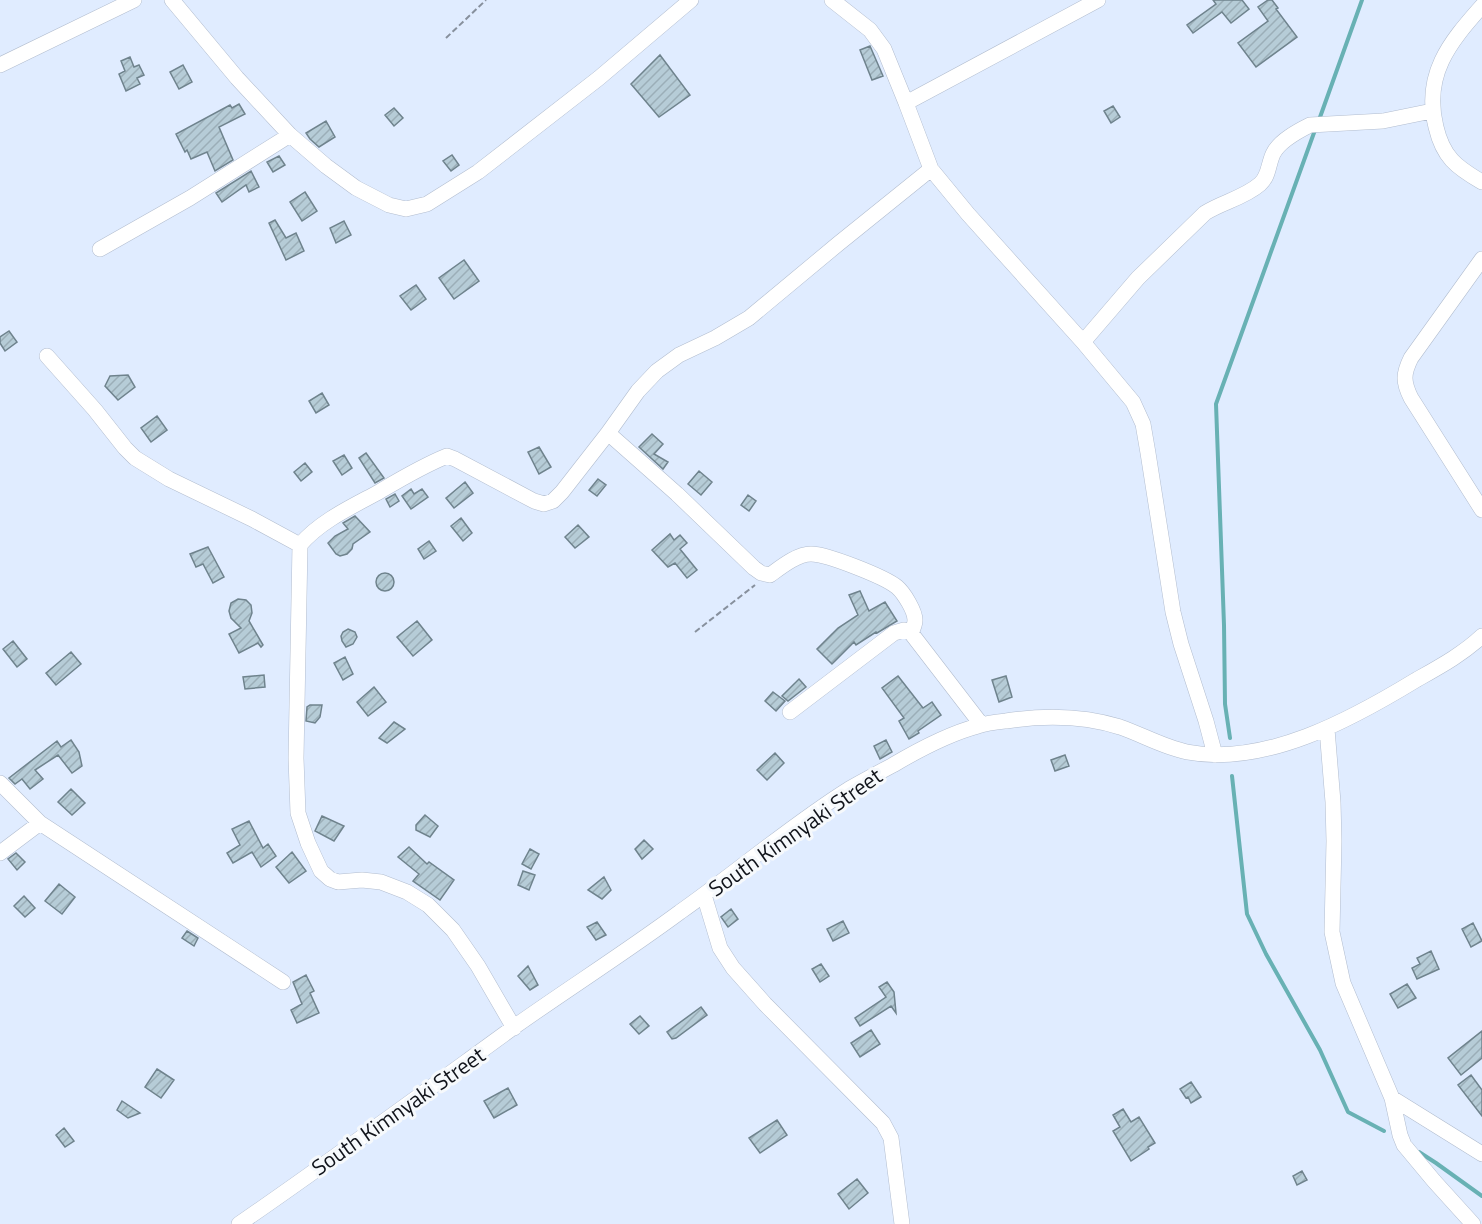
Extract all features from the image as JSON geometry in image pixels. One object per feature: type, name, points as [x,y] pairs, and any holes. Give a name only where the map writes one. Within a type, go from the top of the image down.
[{"type":"street","points":[[0,65],[134,0]]},
{"type":"street","points":[[172,0],[237,78],[290,135],[356,188],[390,205],[406,209],[428,204],[478,172],[599,78],[691,0]]},
{"type":"street","points":[[832,0],[870,30],[884,49],[931,169],[1133,402],[1143,424],[1173,612],[1215,755]]},
{"type":"street","points":[[906,103],[1098,0]]},
{"type":"street","points":[[1482,6],[1454,40],[1442,59],[1432,91],[1432,111],[1438,136],[1449,158],[1463,171],[1482,182]]},
{"type":"street","points":[[1083,342],[1138,278],[1205,213],[1216,205],[1248,193],[1262,183],[1276,149],[1302,129],[1310,125],[1383,121],[1432,111]]},
{"type":"street","points":[[100,249],[190,198],[290,135]]},
{"type":"street","points":[[514,1028],[478,966],[453,930],[428,905],[407,892],[381,882],[362,880],[338,882],[330,879],[321,871],[308,843],[298,813],[296,758],[300,545],[320,527],[362,501],[447,456],[534,501],[544,504],[553,501],[608,434],[638,391],[657,371],[679,355],[750,318],[931,169]]},
{"type":"street","points":[[1482,259],[1411,358],[1405,370],[1405,385],[1482,510]]},
{"type":"street","points":[[47,356],[135,458],[169,479],[300,545]]},
{"type":"street","points":[[608,434],[677,494],[761,573],[770,575],[799,557],[809,554],[852,566],[897,586],[914,614],[915,620],[910,633]]},
{"type":"street","points":[[790,712],[894,633],[904,630],[910,633],[981,724]]},
{"type":"street","name":"South Kimnyaki Street","points":[[239,1224],[704,895],[772,843],[848,790],[932,743],[981,724],[1034,717],[1068,717],[1095,720],[1121,727],[1177,750],[1215,755],[1245,752],[1296,740],[1327,729],[1480,645]]},
{"type":"street","points":[[1327,729],[1334,841],[1332,932],[1343,983],[1392,1098],[1404,1145],[1473,1224]]},
{"type":"street","points":[[0,783],[40,823],[283,982]]},
{"type":"street","points":[[0,853],[40,823]]},
{"type":"street","points":[[704,895],[720,948],[733,968],[765,1005],[883,1123],[891,1138],[902,1224]]},
{"type":"street","points":[[1392,1098],[1482,1154]]},
{"type":"path","points":[[446,38],[486,0]]},
{"type":"path","points":[[695,632],[770,575]]},
{"type":"building","points":[[1213,0],[1242,0],[1249,9],[1231,23],[1222,12],[1193,33],[1187,25],[1216,4]]},
{"type":"building","points":[[1272,0],[1297,37],[1256,67],[1238,43],[1268,21],[1258,7]]},
{"type":"building","points":[[870,46],[883,76],[872,80],[860,50]]},
{"type":"building","points":[[660,55],[690,95],[659,117],[631,84]]},
{"type":"building","points":[[130,57],[134,67],[139,65],[144,75],[137,78],[140,84],[126,91],[119,74],[125,71],[121,61]]},
{"type":"building","points":[[183,65],[192,82],[179,89],[170,72]]},
{"type":"building","points":[[239,104],[245,114],[219,127],[233,160],[215,171],[207,152],[191,159],[176,134],[230,105],[232,108]]},
{"type":"building","points":[[1113,106],[1120,117],[1111,123],[1104,111]]},
{"type":"building","points":[[394,108],[403,118],[394,126],[385,115]]},
{"type":"building","points":[[326,121],[335,137],[319,147],[306,133]]},
{"type":"building","points":[[452,155],[459,165],[451,171],[443,161]]},
{"type":"building","points":[[279,156],[285,165],[273,172],[267,162]]},
{"type":"building","points":[[251,171],[259,187],[249,192],[246,185],[222,202],[216,193]]},
{"type":"building","points":[[305,192],[317,211],[302,221],[290,202]]},
{"type":"building","points":[[275,220],[286,238],[296,233],[304,251],[286,260],[269,223]]},
{"type":"building","points":[[344,221],[351,235],[336,243],[330,228]]},
{"type":"building","points":[[464,260],[479,281],[454,299],[439,278]]},
{"type":"building","points":[[416,285],[426,299],[411,310],[400,296]]},
{"type":"building","points":[[9,331],[17,342],[5,351],[0,343],[0,337]]},
{"type":"building","points":[[128,375],[135,387],[118,400],[105,386],[110,376]]},
{"type":"building","points":[[322,393],[329,405],[316,413],[309,401]]},
{"type":"building","points":[[157,416],[167,430],[151,442],[141,428]]},
{"type":"building","points":[[652,434],[663,444],[654,454],[668,462],[663,469],[639,447]]},
{"type":"building","points":[[539,447],[551,467],[539,474],[528,452]]},
{"type":"building","points":[[366,453],[384,478],[375,483],[359,458]]},
{"type":"building","points":[[344,455],[352,468],[342,475],[333,461]]},
{"type":"building","points":[[305,463],[312,472],[301,481],[294,472]]},
{"type":"building","points":[[699,471],[712,482],[701,495],[688,484]]},
{"type":"building","points":[[598,479],[606,485],[597,496],[589,490]]},
{"type":"building","points":[[465,482],[473,493],[454,508],[446,498]]},
{"type":"building","points":[[411,489],[414,494],[422,489],[428,497],[411,509],[402,496]]},
{"type":"building","points":[[395,494],[399,501],[390,507],[386,499]]},
{"type":"building","points":[[748,495],[756,501],[749,511],[741,505]]},
{"type":"building","points":[[355,516],[370,532],[353,544],[347,554],[340,556],[328,543],[348,529],[343,523]]},
{"type":"building","points":[[461,518],[472,533],[463,541],[451,526]]},
{"type":"building","points":[[578,525],[589,537],[575,548],[565,537]]},
{"type":"building","points":[[670,534],[674,540],[680,535],[687,543],[680,549],[697,570],[687,578],[675,563],[668,567],[652,550]]},
{"type":"building","points":[[429,541],[436,551],[424,559],[418,549]]},
{"type":"building","points":[[208,547],[224,577],[213,583],[203,564],[196,567],[190,554]]},
{"type":"building","points":[[385,573],[391,576],[394,582],[391,588],[385,591],[379,588],[376,582],[379,576]]},
{"type":"building","points":[[860,591],[869,611],[885,602],[897,621],[856,645],[854,642],[832,664],[817,649],[838,628],[858,615],[849,595]]},
{"type":"building","points":[[238,599],[246,600],[251,605],[252,613],[249,621],[263,645],[261,647],[258,643],[239,653],[229,634],[241,628],[231,618],[229,611],[231,603]]},
{"type":"building","points":[[417,621],[432,640],[413,656],[397,637]]},
{"type":"building","points":[[348,629],[355,632],[357,637],[353,644],[346,647],[341,636]]},
{"type":"building","points":[[13,641],[27,659],[17,667],[3,649]]},
{"type":"building","points":[[71,652],[81,664],[56,685],[46,673]]},
{"type":"building","points":[[345,657],[353,674],[343,680],[334,663]]},
{"type":"building","points":[[264,675],[265,687],[245,689],[243,677]]},
{"type":"building","points":[[898,676],[923,708],[932,702],[941,715],[909,739],[899,721],[904,718],[882,688]]},
{"type":"building","points":[[1006,676],[1012,697],[999,702],[992,680]]},
{"type":"building","points":[[799,679],[806,687],[788,701],[782,696]]},
{"type":"building","points":[[374,687],[386,702],[368,716],[357,702]]},
{"type":"building","points":[[773,692],[785,701],[776,711],[765,701]]},
{"type":"building","points":[[322,705],[320,717],[315,723],[306,721],[307,707]]},
{"type":"building","points":[[394,722],[405,729],[387,743],[379,738]]},
{"type":"building","points":[[71,740],[79,752],[82,766],[72,773],[58,755],[35,770],[43,779],[30,789],[22,779],[15,784],[9,778],[57,741],[61,747]]},
{"type":"building","points":[[886,740],[892,752],[880,759],[874,746]]},
{"type":"building","points":[[775,753],[784,763],[767,780],[757,770]]},
{"type":"building","points":[[1065,755],[1069,766],[1055,771],[1051,760]]},
{"type":"building","points":[[71,789],[85,803],[72,815],[58,802]]},
{"type":"building","points":[[425,815],[438,826],[430,837],[416,830],[416,825]]},
{"type":"building","points":[[322,816],[344,826],[334,841],[315,831]]},
{"type":"building","points":[[249,821],[263,848],[268,844],[276,856],[261,867],[252,852],[233,863],[227,853],[240,845],[232,829]]},
{"type":"building","points":[[644,840],[653,849],[642,859],[635,849]]},
{"type":"building","points":[[409,847],[427,864],[429,862],[454,880],[440,900],[413,881],[419,874],[398,857]]},
{"type":"building","points":[[530,849],[539,854],[531,869],[522,864]]},
{"type":"building","points":[[292,852],[306,871],[289,883],[276,867]]},
{"type":"building","points":[[16,853],[25,862],[17,870],[8,859]]},
{"type":"building","points":[[523,871],[535,875],[529,890],[518,885]]},
{"type":"building","points":[[604,877],[611,890],[602,899],[588,890]]},
{"type":"building","points":[[59,884],[75,897],[62,914],[45,901]]},
{"type":"building","points":[[24,896],[35,908],[25,917],[14,906]]},
{"type":"building","points":[[731,909],[738,919],[728,927],[721,917]]},
{"type":"building","points":[[843,921],[849,933],[833,941],[827,929]]},
{"type":"building","points":[[597,922],[606,935],[596,940],[587,927]]},
{"type":"building","points":[[1473,923],[1482,941],[1471,947],[1462,929]]},
{"type":"building","points":[[187,931],[198,938],[194,946],[182,938]]},
{"type":"building","points":[[1431,951],[1439,969],[1417,979],[1412,968],[1420,964],[1417,958]]},
{"type":"building","points":[[821,964],[829,976],[820,982],[812,969]]},
{"type":"building","points":[[528,966],[538,985],[530,990],[518,976]]},
{"type":"building","points":[[306,975],[314,991],[310,993],[319,1013],[297,1023],[291,1010],[302,1004],[293,982]]},
{"type":"building","points":[[887,982],[894,992],[896,1013],[891,1006],[860,1026],[855,1018],[886,997],[879,987]]},
{"type":"building","points":[[1407,984],[1416,998],[1398,1008],[1390,994]]},
{"type":"building","points":[[701,1007],[707,1015],[672,1039],[667,1032]]},
{"type":"building","points":[[640,1016],[649,1026],[639,1034],[630,1024]]},
{"type":"building","points":[[871,1030],[880,1044],[860,1057],[851,1043]]},
{"type":"building","points":[[1482,1031],[1482,1058],[1461,1075],[1448,1058]]},
{"type":"building","points":[[157,1069],[174,1080],[161,1098],[145,1087]]},
{"type":"building","points":[[1471,1075],[1482,1090],[1482,1116],[1458,1085]]},
{"type":"building","points":[[1191,1082],[1201,1097],[1191,1103],[1180,1089]]},
{"type":"building","points":[[508,1088],[517,1105],[494,1118],[484,1101]]},
{"type":"building","points":[[122,1101],[140,1113],[128,1118],[117,1110]]},
{"type":"building","points":[[1123,1109],[1131,1122],[1139,1117],[1155,1143],[1131,1161],[1113,1131],[1120,1127],[1113,1115]]},
{"type":"building","points":[[777,1120],[787,1135],[760,1153],[749,1138]]},
{"type":"building","points":[[64,1128],[74,1141],[65,1147],[56,1135]]},
{"type":"building","points":[[1302,1171],[1307,1180],[1297,1185],[1293,1176]]},
{"type":"building","points":[[857,1179],[868,1193],[849,1209],[838,1194]]},
{"type":"waterway","points":[[1319,120],[1362,0]]},
{"type":"waterway","points":[[1230,738],[1225,704],[1216,404],[1315,130]]},
{"type":"waterway","points":[[1232,776],[1247,914],[1266,954],[1320,1050],[1348,1112],[1384,1131]]},
{"type":"waterway","points":[[1419,1152],[1482,1196]]}]
